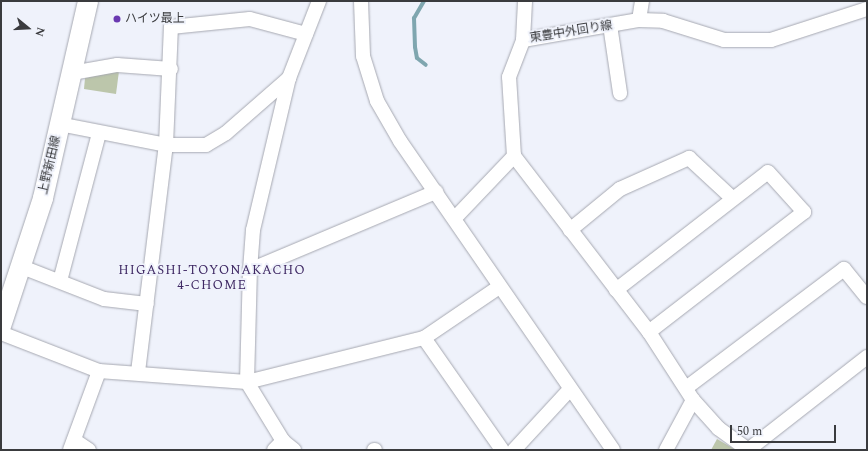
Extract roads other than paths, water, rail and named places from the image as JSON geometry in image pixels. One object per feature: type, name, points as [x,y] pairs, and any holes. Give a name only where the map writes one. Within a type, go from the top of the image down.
[{"type":"street","name":"上野新田線","points":[[1,326],[22,267],[72,73],[88,1]]},
{"type":"street","points":[[294,450],[279,446],[247,382],[250,270],[253,230],[289,78],[319,1]]},
{"type":"street","points":[[361,1],[363,56],[377,101],[499,286],[613,450]]},
{"type":"street","points":[[523,40],[525,1]]},
{"type":"street","points":[[638,20],[642,1]]},
{"type":"street","name":"東豊中外回り線","points":[[514,156],[509,77],[523,40],[638,20],[663,20],[724,40],[771,40],[867,9]]},
{"type":"street","points":[[138,372],[166,144],[171,69],[171,27],[250,19],[306,34]]},
{"type":"street","points":[[610,25],[620,93]]},
{"type":"street","points":[[72,73],[117,65],[171,69]]},
{"type":"street","points":[[59,124],[99,133],[166,144],[206,145],[226,133],[289,78]]},
{"type":"street","points":[[60,281],[99,133]]},
{"type":"street","points":[[455,218],[514,156],[649,332],[689,394],[718,428],[748,450],[867,357]]},
{"type":"street","points":[[570,230],[620,189],[689,158],[732,198]]},
{"type":"street","points":[[616,290],[732,198],[768,172],[804,212],[649,332]]},
{"type":"street","points":[[250,270],[436,192]]},
{"type":"street","points":[[22,267],[104,299],[147,304]]},
{"type":"street","points":[[666,450],[689,394],[844,269],[867,297]]},
{"type":"street","points":[[1,333],[99,372],[138,372],[247,382],[424,338],[499,286]]},
{"type":"street","points":[[424,338],[502,450]]},
{"type":"street","points":[[89,450],[72,445],[99,372]]},
{"type":"street","points":[[514,450],[570,389]]},
{"type":"waterway","points":[[424,1],[414,18],[417,58],[426,65]]},
{"type":"place","name":"ハイツ最上","points":[[117,19]]},
{"type":"district","name":"HIGASHI-TOYONAKACHO 4-CHOME","points":[[212,278]]}]
